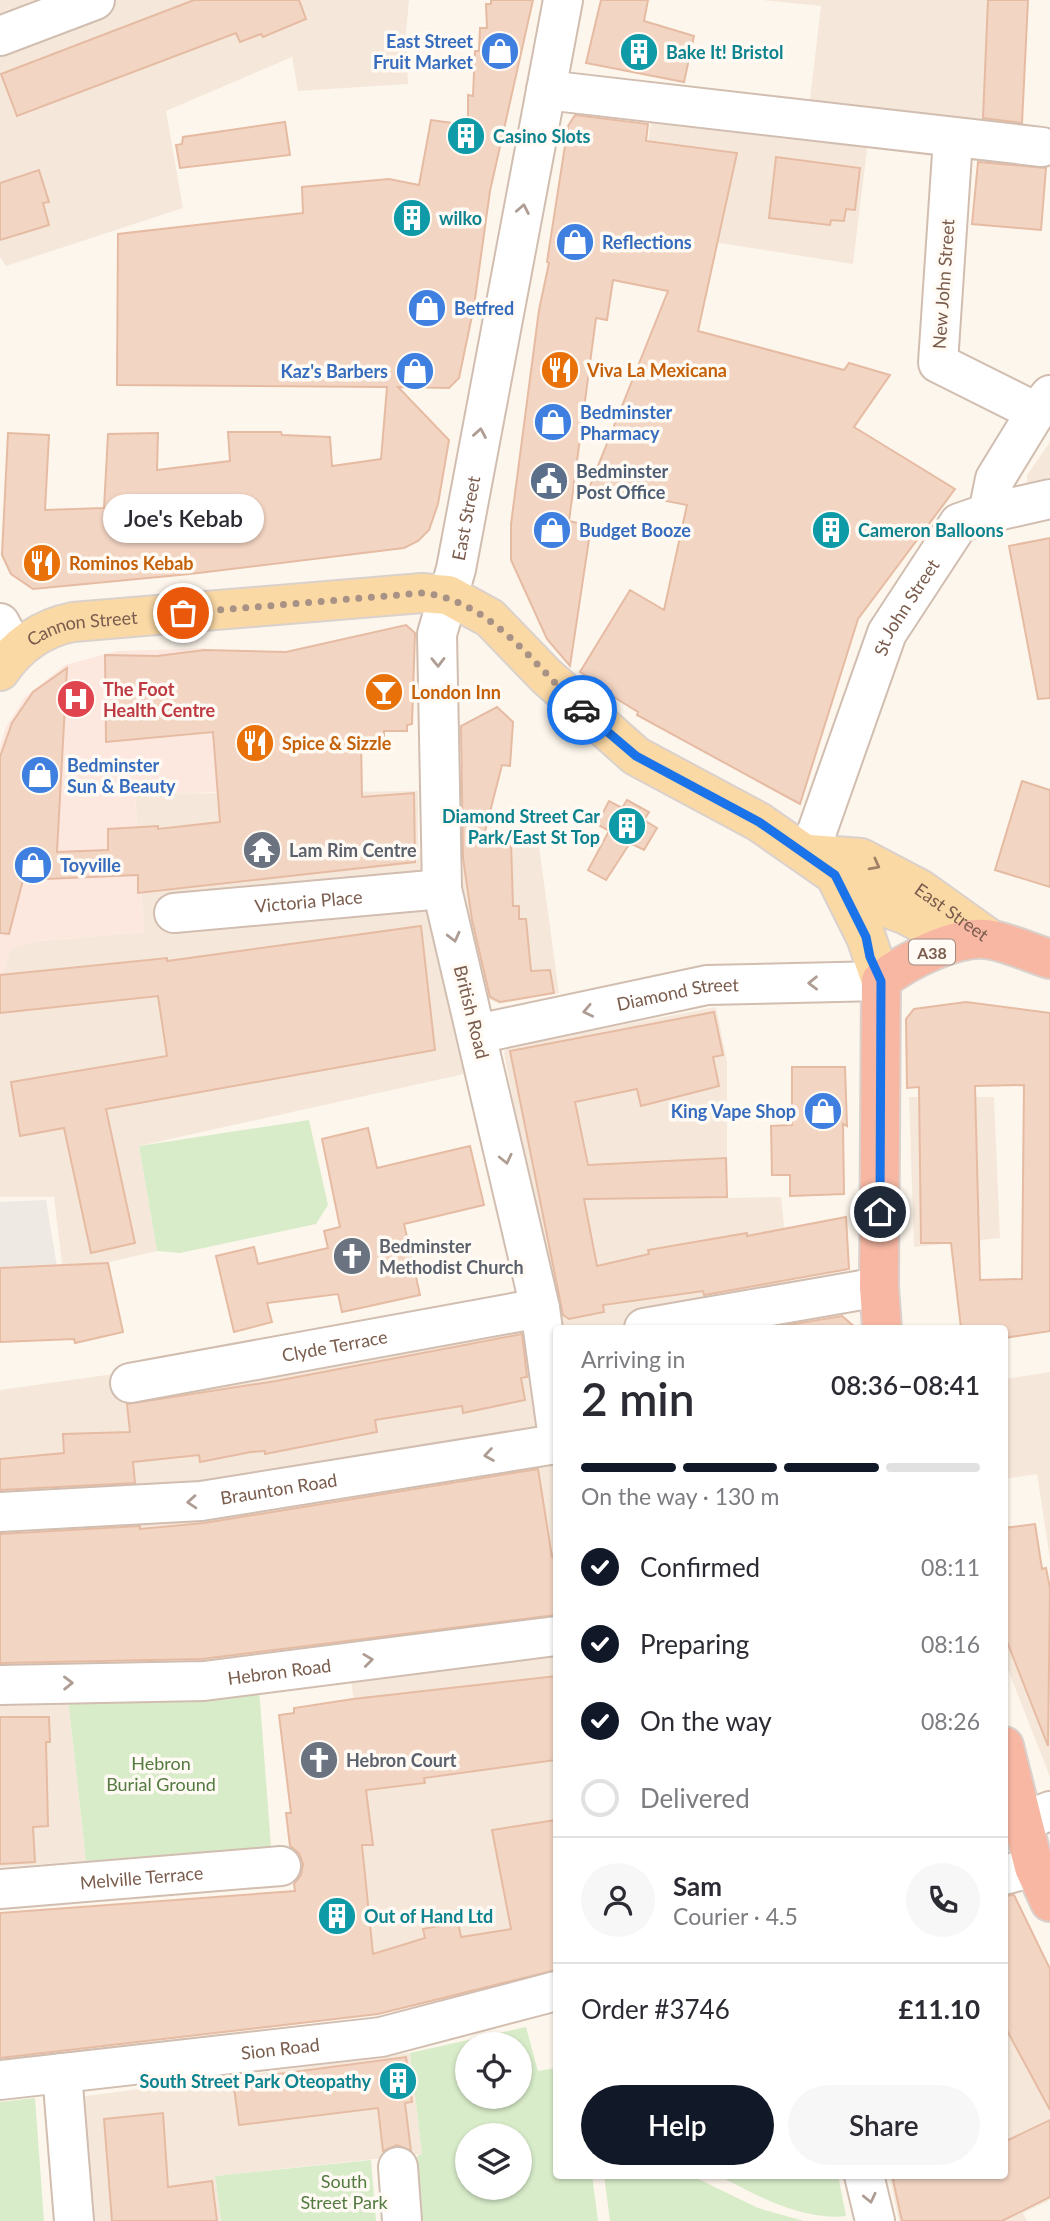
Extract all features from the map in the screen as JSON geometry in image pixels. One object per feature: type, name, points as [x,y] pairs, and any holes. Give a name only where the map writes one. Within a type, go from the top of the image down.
[{"type":"highway","name":"A38","points":[[881,981],[893,971],[929,953],[954,944],[990,939],[1050,959]]},
{"type":"highway","points":[[881,981],[879,1287],[882,1325]]},
{"type":"highway","points":[[1008,1754],[1037,1816],[1019,1871],[1050,1902]]},
{"type":"main road","name":"Cannon Street","points":[[5,648],[56,625],[73,622],[422,593],[448,596]]},
{"type":"main road","name":"East Street","points":[[448,596],[490,618],[555,684],[636,756],[759,822],[809,854],[835,875],[847,894],[881,981]]},
{"type":"main road","name":"East Street","points":[[809,854],[861,858],[920,889],[990,939]]},
{"type":"main road","name":"East Street","points":[[847,894],[904,914],[927,926],[990,939]]},
{"type":"street","points":[[0,36],[95,0]]},
{"type":"street","name":"East Street","points":[[448,596],[456,569],[563,0]]},
{"type":"street","points":[[546,90],[953,139],[1042,147]]},
{"type":"street","name":"New John Street","points":[[953,139],[938,363],[1043,404]]},
{"type":"street","points":[[988,513],[995,479],[1043,404]]},
{"type":"street","name":"St John Street","points":[[809,854],[887,633],[959,523],[988,513],[1050,499]]},
{"type":"street","name":"British Road","points":[[448,596],[437,634],[442,889],[540,1308],[552,1344],[553,1364]]},
{"type":"street","name":"Victoria Place","points":[[174,913],[442,889]]},
{"type":"street","name":"Diamond Street","points":[[477,1034],[707,985],[881,981]]},
{"type":"street","points":[[660,1325],[879,1287]]},
{"type":"street","name":"Clyde Terrace","points":[[131,1383],[540,1308]]},
{"type":"street","name":"Braunton Road","points":[[0,1512],[201,1501],[553,1444]]},
{"type":"street","name":"Hebron Road","points":[[0,1685],[204,1681],[553,1636]]},
{"type":"street","name":"Melville Terrace","points":[[0,1889],[281,1867]]},
{"type":"street","name":"Sion Road","points":[[0,2080],[381,2037],[553,1992]]},
{"type":"street","points":[[62,2073],[74,2221]]},
{"type":"street","points":[[398,2167],[402,2221]]},
{"type":"street","points":[[865,2179],[875,2221]]},
{"type":"shaded area","points":[[0,0],[409,0],[406,33],[408,84],[298,91],[292,57],[166,111],[183,208],[6,266],[0,257]]},
{"type":"shaded area","points":[[762,0],[1027,0],[1021,128],[872,109],[853,264],[636,230],[651,122],[805,141],[821,6]]},
{"type":"shaded area","points":[[1050,442],[1050,477],[1027,483],[1027,475]]},
{"type":"shaded area","points":[[205,648],[218,792],[135,795],[144,932],[39,941],[11,948],[0,988],[0,746],[6,727],[25,697],[65,665],[117,651]]},
{"type":"shaded area","points":[[418,791],[418,840],[428,918],[464,1074],[139,1146],[157,1251],[63,1273],[54,1197],[0,1197],[0,988],[10,948],[39,941],[144,932],[135,794]]},
{"type":"shaded area","points":[[463,842],[539,846],[559,993],[499,1004],[489,999],[463,886]]},
{"type":"shaded area","points":[[716,1007],[727,1062],[727,1198],[781,1197],[795,1325],[553,1325],[553,1978],[378,2013],[363,1845],[373,1844],[347,1650],[236,1664],[0,1667],[0,1390],[554,1312],[504,1053],[507,1047]]},
{"type":"shaded area","points":[[909,1097],[994,1097],[1000,1238],[914,1247]]},
{"type":"shaded area","points":[[46,1200],[58,1273],[0,1268],[0,1202]]},
{"type":"shaded area","points":[[1050,1372],[1050,1559],[1037,1474],[1008,1478],[1008,1379]]},
{"type":"shaded area","points":[[1050,1595],[1050,1777],[1008,1670],[1008,1608]]},
{"type":"shaded area","points":[[0,1698],[68,1698],[86,1861],[0,1867]]},
{"type":"shaded area","points":[[1013,1893],[1050,1969],[1050,2086],[1041,2091],[1050,2111],[1050,2200],[1023,2213],[1027,2221],[899,2221],[890,2179],[1008,2179],[1008,1895]]},
{"type":"shaded area","points":[[410,2053],[422,2154],[215,2176],[221,2221],[91,2221],[79,2097]]},
{"type":"green space","points":[[309,1120],[328,1205],[316,1224],[180,1253],[157,1251],[139,1146]]},
{"type":"green space","name":"Hebron Burial Ground","points":[[259,1688],[271,1847],[86,1861],[68,1698]]},
{"type":"green space","points":[[526,2027],[527,2032],[504,2032]]},
{"type":"green space","points":[[455,2043],[455,2109],[532,2109],[532,2049],[538,2071],[553,2068],[553,2179],[593,2179],[598,2221],[422,2221],[417,2156],[422,2154],[410,2053]]},
{"type":"green space","points":[[35,2098],[44,2221],[0,2221],[0,2102]]},
{"type":"green space","name":"South Street Park","points":[[371,2160],[376,2221],[221,2221],[215,2176]]},
{"type":"green space","points":[[605,2179],[698,2179],[758,2208],[804,2221],[610,2221]]},
{"type":"green space","points":[[725,2179],[839,2179],[846,2216],[812,2215],[763,2198]]},
{"type":"building","points":[[194,0],[299,0],[306,19],[263,37],[261,34],[240,42],[236,33],[17,116],[1,74]]},
{"type":"building","points":[[491,0],[533,0],[490,191],[474,306],[459,378],[449,388],[398,387],[449,440],[438,504],[429,530],[418,541],[404,548],[190,574],[33,589],[11,574],[2,555],[8,433],[49,435],[45,510],[104,508],[108,434],[158,433],[157,470],[230,461],[228,432],[281,432],[282,435],[330,437],[332,466],[381,459],[387,387],[117,385],[118,234],[303,213],[302,187],[389,179],[419,185],[431,120],[468,125],[468,95],[473,96],[475,51],[479,51],[480,28],[487,28],[486,4],[491,4]]},
{"type":"building","name":"Bake It! Bristol","points":[[601,0],[648,0],[644,21],[694,36],[684,82],[586,63]]},
{"type":"building","points":[[988,0],[1028,0],[1022,123],[983,118]]},
{"type":"building","points":[[575,115],[648,124],[646,141],[737,153],[698,331],[844,370],[849,363],[890,375],[854,427],[955,489],[858,619],[800,804],[637,715],[638,712],[609,694],[611,691],[580,672],[630,590],[664,610],[687,505],[590,486],[668,291],[613,280],[607,320],[596,318],[569,521],[591,526],[570,666],[547,639],[511,560],[511,524],[539,310],[549,263],[547,262],[568,126]]},
{"type":"building","points":[[285,122],[290,155],[180,168],[176,145],[182,144],[183,137]]},
{"type":"building","points":[[776,157],[860,168],[855,210],[846,209],[844,221],[831,220],[830,225],[769,218]]},
{"type":"building","points":[[978,162],[1046,168],[1041,230],[972,224]]},
{"type":"building","points":[[39,170],[49,202],[43,203],[49,225],[0,240],[0,183]]},
{"type":"building","points":[[1050,538],[1050,698],[1038,699],[1009,546]]},
{"type":"building","points":[[406,625],[415,633],[412,724],[407,725],[407,731],[384,731],[384,740],[361,740],[362,797],[414,793],[415,862],[138,893],[138,875],[23,880],[9,934],[0,933],[0,757],[12,723],[33,692],[67,668],[57,852],[108,850],[108,829],[158,826],[158,829],[220,822],[213,732],[106,742],[105,655],[157,656],[205,650],[286,652]]},
{"type":"building","points":[[497,707],[513,722],[510,766],[502,765],[482,843],[511,842],[513,906],[519,906],[519,919],[526,919],[531,971],[550,970],[554,993],[500,1002],[490,997],[472,920],[463,858],[461,726]]},
{"type":"building","points":[[1022,781],[1050,790],[1050,887],[995,870]]},
{"type":"building","name":"Diamond Street Car Park/East St Top","points":[[627,800],[649,812],[644,820],[657,828],[644,850],[630,843],[606,880],[588,870],[609,831],[597,824],[609,801],[622,808]]},
{"type":"building","points":[[421,926],[435,1050],[106,1109],[135,1243],[91,1253],[64,1128],[20,1136],[11,1082],[167,1056],[158,996],[0,1013],[0,975],[167,958],[167,961]]},
{"type":"building","points":[[966,1002],[1050,1013],[1050,1331],[1008,1337],[1008,1325],[961,1325],[951,1243],[921,1243],[919,1087],[907,1088],[906,1019],[914,1009]],"holes":[[[1024,1085],[1022,1279],[980,1280],[975,1086]]]},
{"type":"building","points":[[714,1012],[723,1055],[713,1057],[719,1086],[641,1106],[637,1089],[575,1102],[588,1165],[726,1158],[727,1197],[584,1199],[597,1266],[649,1254],[648,1250],[747,1233],[747,1236],[846,1217],[849,1269],[704,1295],[703,1291],[603,1305],[604,1312],[569,1319],[563,1315],[510,1051]]},
{"type":"building","points":[[792,1067],[845,1067],[847,1126],[843,1124],[844,1194],[790,1196],[790,1175],[772,1175],[771,1126],[792,1125]]},
{"type":"building","points":[[368,1128],[377,1168],[470,1146],[484,1205],[404,1224],[420,1295],[342,1312],[338,1294],[267,1303],[272,1322],[234,1332],[216,1256],[254,1247],[258,1264],[328,1248],[324,1231],[340,1227],[322,1139]]},
{"type":"building","points":[[108,1263],[123,1332],[75,1343],[74,1339],[0,1342],[0,1268]]},
{"type":"building","points":[[842,1316],[852,1325],[788,1325]]},
{"type":"building","points":[[522,1334],[527,1377],[521,1378],[525,1400],[463,1413],[462,1406],[375,1420],[377,1432],[265,1454],[265,1451],[251,1452],[200,1462],[199,1455],[133,1462],[135,1483],[0,1490],[0,1459],[64,1453],[63,1434],[130,1432],[127,1404],[276,1381]]},
{"type":"building","points":[[538,1469],[553,1557],[553,1615],[202,1659],[0,1663],[0,1534],[140,1526],[140,1529],[204,1523]]},
{"type":"building","points":[[1035,1524],[1042,1569],[1046,1568],[1050,1588],[1048,1746],[1008,1644],[1008,1527]]},
{"type":"building","points":[[553,1676],[553,1760],[424,1778],[425,1783],[366,1790],[373,1845],[362,1845],[373,1954],[425,1938],[423,1929],[458,1922],[461,1937],[511,1929],[492,1830],[553,1820],[553,1971],[378,2014],[0,2058],[0,1913],[295,1891],[294,1884],[301,1875],[303,1864],[299,1853],[290,1846],[286,1813],[291,1813],[279,1715],[294,1713],[294,1708]]},
{"type":"building","points":[[0,1717],[49,1717],[50,1742],[46,1742],[48,1826],[33,1827],[35,1862],[0,1864]]},
{"type":"building","points":[[1014,1895],[1050,1969],[1050,2110],[1008,2032],[1008,1896]]},
{"type":"building","points":[[406,2057],[412,2102],[405,2103],[411,2151],[397,2145],[383,2151],[378,2108],[239,2125],[233,2080]]},
{"type":"building","points":[[163,2113],[168,2187],[212,2181],[217,2221],[112,2221],[104,2119]]},
{"type":"building","points":[[1050,2120],[1050,2197],[1002,2221],[902,2221],[893,2179],[1008,2179],[1008,2140]]},
{"type":"way so far","points":[[183,613],[422,593],[448,596],[490,618],[582,710]]},
{"type":"place","name":"East Street Fruit Market","points":[[500,51]]},
{"type":"place","name":"Bake It! Bristol","points":[[639,52]]},
{"type":"place","name":"Casino Slots","points":[[466,136]]},
{"type":"place","name":"wilko","points":[[412,218]]},
{"type":"place","name":"Reflections","points":[[575,242]]},
{"type":"place","name":"Betfred","points":[[427,308]]},
{"type":"place","name":"Viva La Mexicana","points":[[560,370]]},
{"type":"place","name":"Kaz's Barbers","points":[[415,371]]},
{"type":"place","name":"Bedminster Pharmacy","points":[[553,422]]},
{"type":"place","name":"Bedminster Post Office","points":[[549,481]]},
{"type":"place","name":"Budget Booze","points":[[552,530]]},
{"type":"place","name":"Cameron Balloons","points":[[831,530]]},
{"type":"place","name":"Rominos Kebab","points":[[42,563]]},
{"type":"place","name":"Joe's Kebab","points":[[183,613]]},
{"type":"place","name":"London Inn","points":[[384,692]]},
{"type":"place","name":"The Foot Health Centre","points":[[76,699]]},
{"type":"place","name":"Spice & Sizzle","points":[[255,743]]},
{"type":"place","name":"Bedminster Sun & Beauty","points":[[40,775]]},
{"type":"place","name":"Diamond Street Car Park/East St Top","points":[[627,826]]},
{"type":"place","name":"Lam Rim Centre","points":[[262,850]]},
{"type":"place","name":"Toyville","points":[[33,865]]},
{"type":"place","name":"King Vape Shop","points":[[823,1111]]},
{"type":"place","name":"Bedminster Methodist Church","points":[[352,1256]]},
{"type":"place","name":"Hebron Court","points":[[319,1760]]},
{"type":"place","name":"Out of Hand Ltd","points":[[337,1916]]},
{"type":"place","name":"South Street Park Oteopathy","points":[[398,2081]]},
{"type":"route","points":[[582,710],[636,756],[759,822],[809,854],[835,875],[847,894],[881,981],[880,1212]]}]
